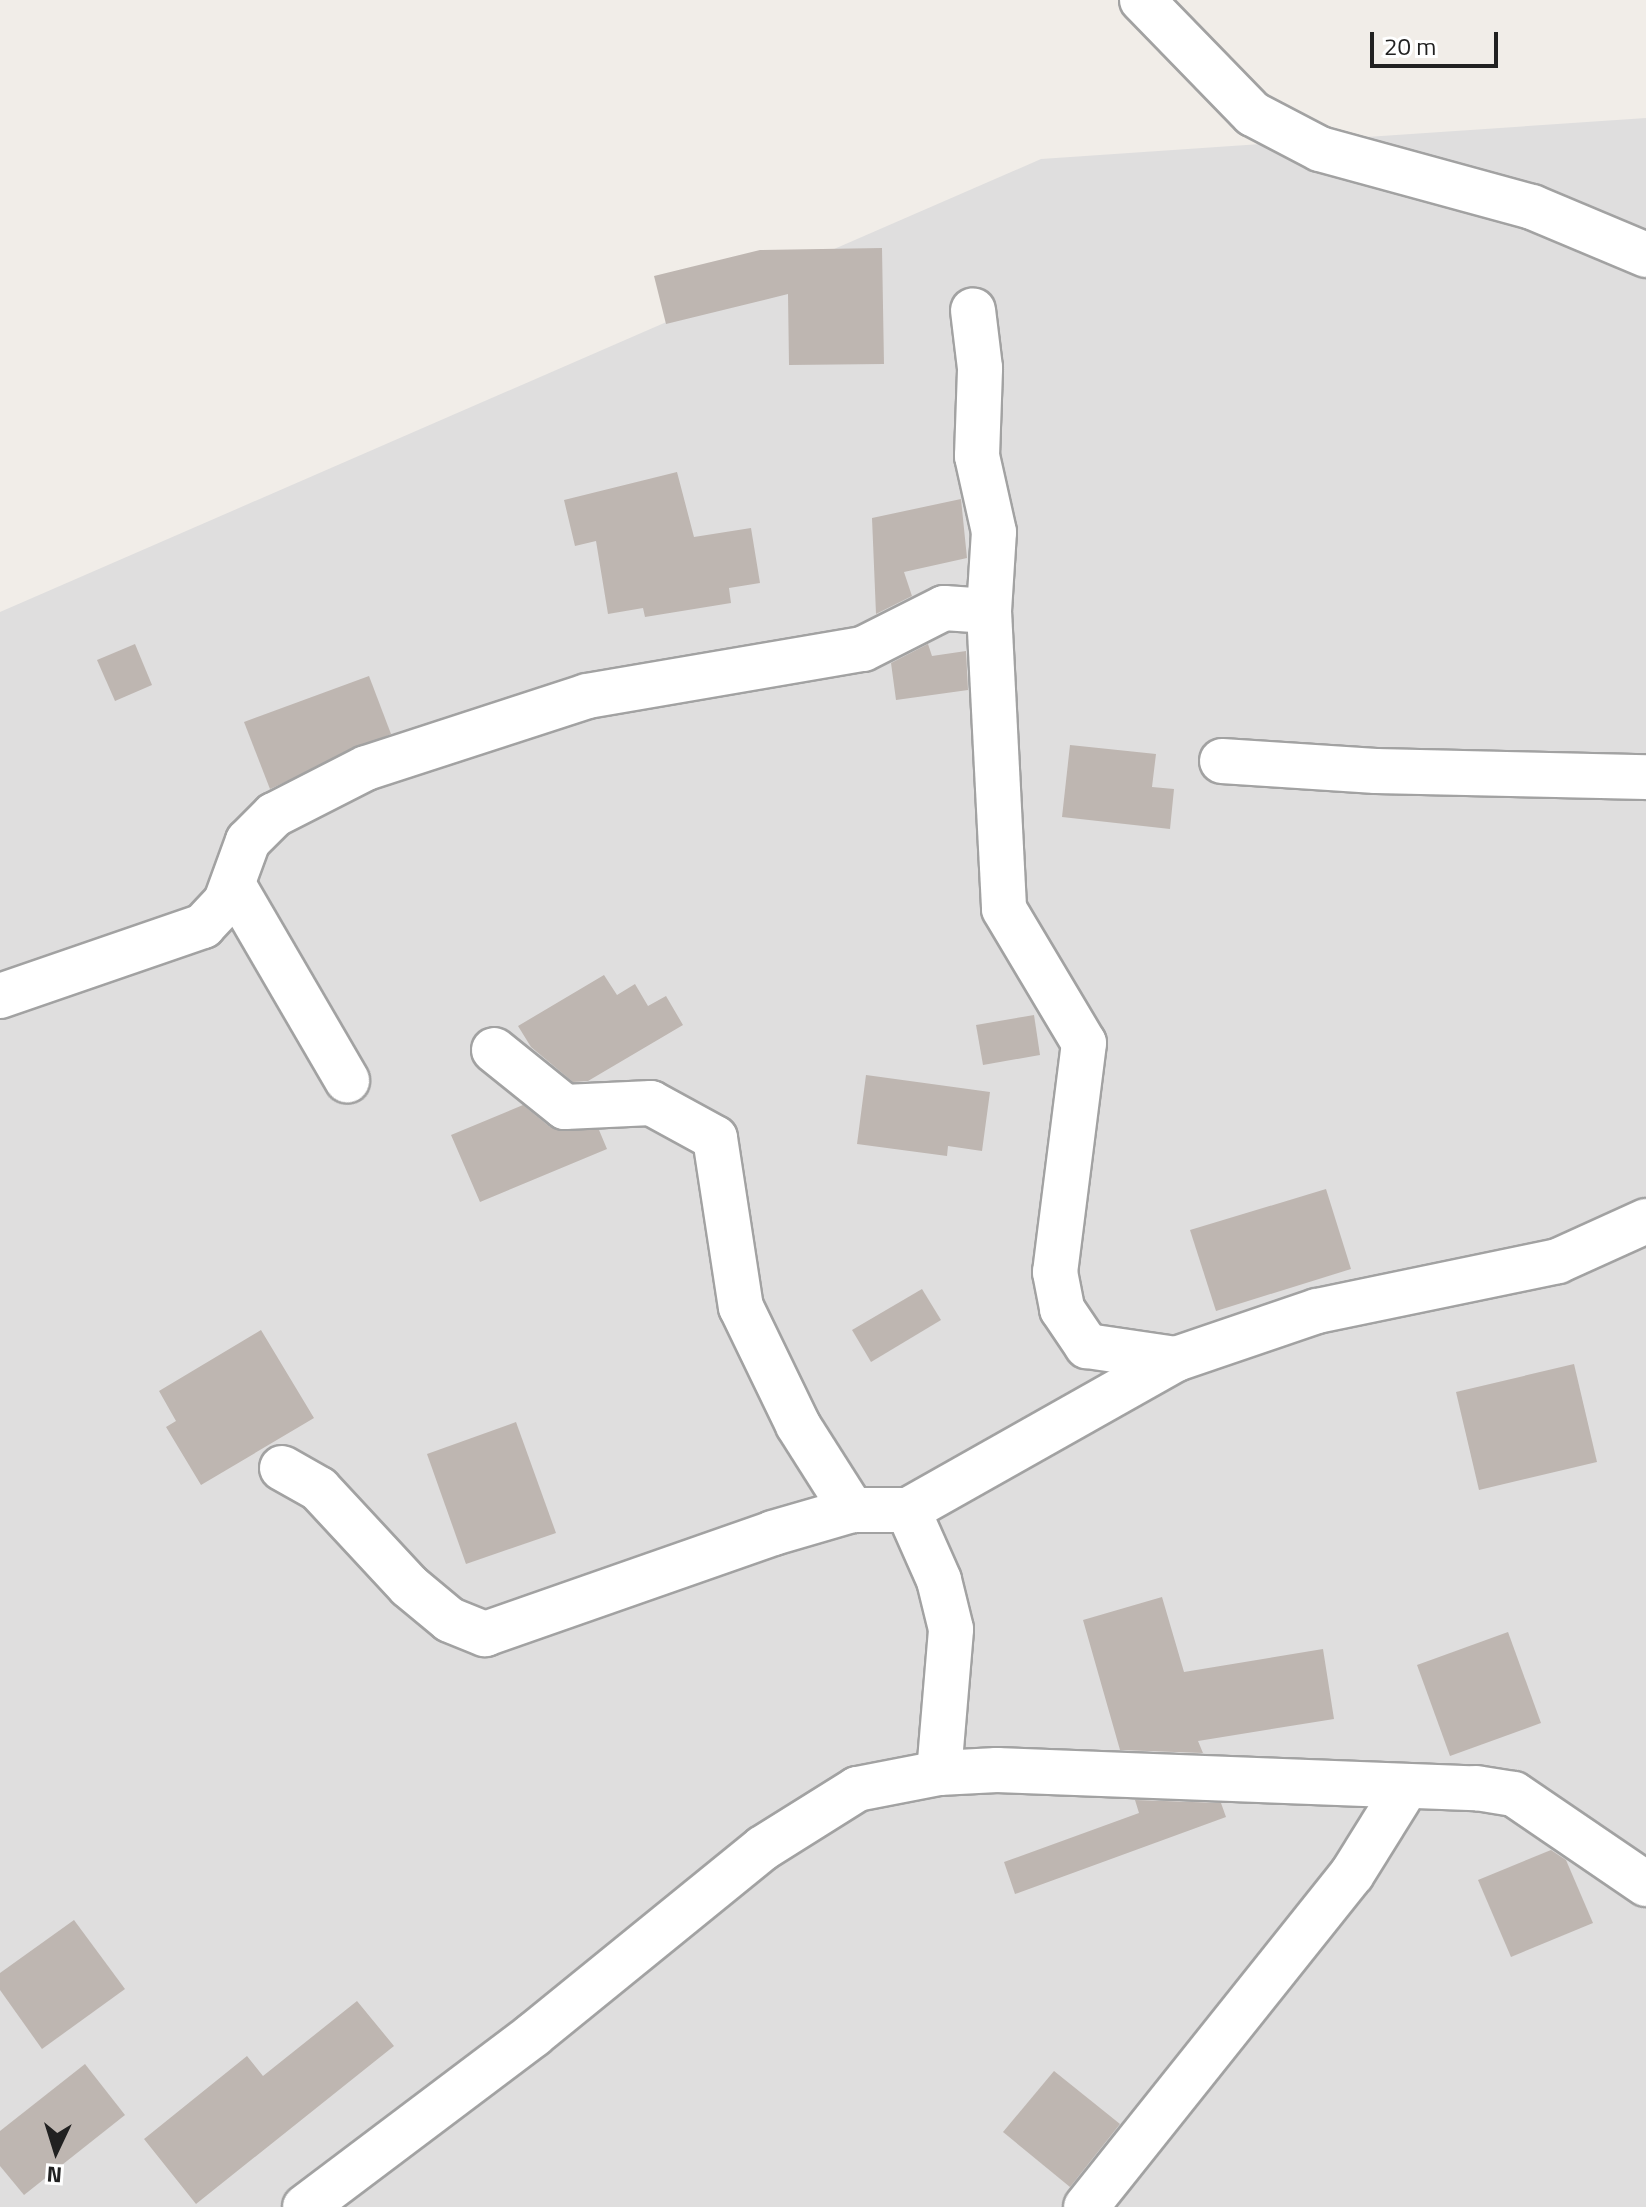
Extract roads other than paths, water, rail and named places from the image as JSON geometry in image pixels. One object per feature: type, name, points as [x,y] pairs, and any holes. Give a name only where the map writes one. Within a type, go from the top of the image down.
[{"type":"street","points":[[1142,0],[1253,114],[1320,149],[1532,207],[1646,255]]},
{"type":"street","points":[[973,310],[980,368],[977,456],[994,532],[989,611],[1004,909],[1084,1043],[1055,1272],[1062,1309],[1087,1346],[1176,1359]]},
{"type":"street","points":[[0,996],[188,935],[217,915],[234,886],[248,841],[274,815],[366,768],[481,726],[587,696],[863,649],[944,608],[989,611]]},
{"type":"street","points":[[1222,761],[1646,777]]},
{"type":"street","points":[[234,886],[347,1080]]},
{"type":"street","points":[[494,1050],[565,1107],[651,1103],[715,1138],[741,1307],[798,1425],[852,1510]]},
{"type":"street","points":[[282,1468],[319,1489],[409,1586],[450,1620],[485,1634],[852,1510],[908,1510],[1176,1359],[1317,1311],[1558,1261],[1646,1221]]},
{"type":"street","points":[[908,1510],[939,1580],[951,1629],[939,1773]]},
{"type":"street","points":[[305,2207],[807,1817],[857,1789],[939,1773],[1248,1775],[1405,1789],[1514,1794],[1646,1884]]},
{"type":"street","points":[[1086,2207],[1352,1874],[1405,1789]]}]
